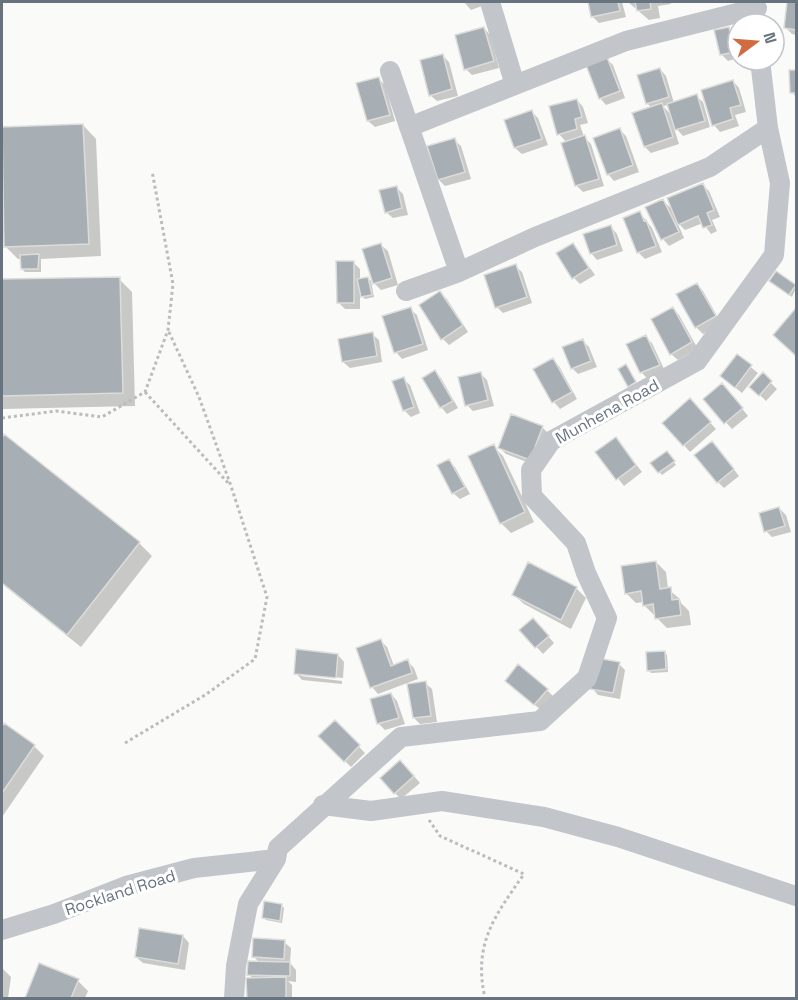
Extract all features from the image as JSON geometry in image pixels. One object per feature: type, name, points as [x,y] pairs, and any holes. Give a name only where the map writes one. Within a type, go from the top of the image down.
[{"type":"street","points":[[490,2],[516,85]]},
{"type":"street","points":[[409,127],[626,40],[757,11]]},
{"type":"street","points":[[390,71],[459,272]]},
{"type":"street","name":"Munhena Road","points":[[234,999],[236,966],[248,904],[276,859],[278,848],[323,805],[401,737],[540,721],[587,678],[607,618],[586,573],[576,543],[532,496],[531,470],[551,441],[697,361],[774,255],[787,214],[768,128],[761,72]]},
{"type":"street","points":[[406,291],[459,272],[535,237],[710,167],[768,128]]},
{"type":"street","points":[[323,805],[371,811],[442,801],[544,818],[618,837],[796,896]]},
{"type":"street","name":"Rockland Road","points":[[2,930],[54,914],[126,886],[194,868],[276,859]]},
{"type":"path","points":[[2,418],[56,411],[102,417],[145,392],[168,330],[173,284],[152,171]]},
{"type":"path","points":[[125,743],[205,695],[255,659],[267,597],[199,397],[168,330]]},
{"type":"path","points":[[145,392],[231,486]]},
{"type":"path","points":[[417,804],[440,836],[524,874],[500,909],[483,944],[481,982],[485,999]]},
{"type":"building","points":[[588,2],[618,2],[620,11],[591,17]]},
{"type":"building","points":[[635,2],[650,2],[651,9],[637,11]]},
{"type":"building","points":[[787,2],[796,2],[796,30],[786,28]]},
{"type":"building","points":[[484,27],[494,61],[464,70],[455,35]]},
{"type":"building","points":[[726,28],[726,54],[720,55],[714,30]]},
{"type":"building","points":[[443,54],[452,89],[429,96],[420,60]]},
{"type":"building","points":[[607,57],[620,91],[599,99],[586,65]]},
{"type":"building","points":[[660,68],[669,97],[646,104],[637,75]]},
{"type":"building","points":[[789,70],[796,70],[796,93],[790,93]]},
{"type":"building","points":[[379,77],[390,115],[367,121],[356,83]]},
{"type":"building","points":[[733,80],[741,105],[730,108],[733,119],[712,126],[701,90]]},
{"type":"building","points":[[697,94],[705,121],[675,130],[667,104]]},
{"type":"building","points":[[577,99],[582,117],[575,119],[577,129],[557,135],[549,106]]},
{"type":"building","points":[[662,103],[673,137],[644,147],[632,113]]},
{"type":"building","points":[[532,110],[542,139],[514,148],[504,120]]},
{"type":"building","points":[[83,124],[89,244],[4,247],[2,127]]},
{"type":"building","points":[[620,128],[633,165],[607,175],[593,138]]},
{"type":"building","points":[[585,135],[599,179],[575,186],[561,143]]},
{"type":"building","points":[[455,138],[465,172],[438,180],[427,146]]},
{"type":"building","points":[[703,183],[714,210],[707,213],[712,225],[703,228],[698,216],[678,225],[667,198]]},
{"type":"building","points":[[397,186],[402,208],[385,213],[379,190]]},
{"type":"building","points":[[663,199],[679,232],[661,240],[645,207]]},
{"type":"building","points":[[640,211],[656,246],[637,253],[623,218]]},
{"type":"building","points":[[611,225],[617,245],[590,254],[583,234]]},
{"type":"building","points":[[381,243],[392,278],[373,284],[362,249]]},
{"type":"building","points":[[573,243],[589,268],[572,279],[556,253]]},
{"type":"building","points":[[39,254],[38,269],[21,269],[20,255]]},
{"type":"building","points":[[336,261],[354,261],[354,303],[337,303]]},
{"type":"building","points":[[516,264],[527,297],[495,308],[484,275]]},
{"type":"building","points":[[776,271],[796,285],[789,295],[769,281]]},
{"type":"building","points":[[120,277],[123,393],[2,396],[2,279]]},
{"type":"building","points":[[368,277],[372,295],[361,297],[357,279]]},
{"type":"building","points":[[697,283],[716,316],[695,328],[676,294]]},
{"type":"building","points":[[440,291],[463,325],[441,340],[419,305]]},
{"type":"building","points":[[411,307],[423,344],[394,353],[382,316]]},
{"type":"building","points":[[673,307],[692,342],[670,355],[651,319]]},
{"type":"building","points":[[796,310],[796,356],[773,335]]},
{"type":"building","points":[[373,332],[377,356],[342,362],[338,339]]},
{"type":"building","points":[[646,335],[660,365],[640,373],[626,344]]},
{"type":"building","points":[[583,339],[591,361],[571,369],[562,347]]},
{"type":"building","points":[[737,354],[752,365],[735,388],[720,376]]},
{"type":"building","points":[[553,358],[572,392],[552,403],[533,369]]},
{"type":"building","points":[[626,364],[636,382],[628,387],[618,369]]},
{"type":"building","points":[[435,370],[453,401],[440,408],[422,378]]},
{"type":"building","points":[[481,372],[488,400],[465,406],[458,377]]},
{"type":"building","points":[[763,372],[772,381],[759,396],[749,387]]},
{"type":"building","points":[[404,377],[414,407],[403,411],[392,381]]},
{"type":"building","points":[[722,383],[743,408],[724,424],[703,399]]},
{"type":"building","points":[[690,398],[711,422],[683,446],[662,423]]},
{"type":"building","points":[[511,414],[543,426],[530,460],[498,448]]},
{"type":"building","points":[[4,434],[140,542],[67,635],[2,583],[2,438]]},
{"type":"building","points":[[616,437],[636,465],[616,480],[595,452]]},
{"type":"building","points":[[712,441],[734,469],[717,483],[694,455]]},
{"type":"building","points":[[494,444],[525,512],[500,524],[468,456]]},
{"type":"building","points":[[667,451],[675,461],[658,473],[650,463]]},
{"type":"building","points":[[449,459],[465,487],[452,494],[437,465]]},
{"type":"building","points":[[779,507],[785,526],[764,532],[759,513]]},
{"type":"building","points":[[656,561],[660,589],[671,587],[672,600],[679,599],[681,615],[655,619],[653,604],[643,606],[641,591],[625,594],[621,566]]},
{"type":"building","points":[[528,562],[577,587],[561,620],[512,595]]},
{"type":"building","points":[[533,618],[549,636],[535,648],[519,630]]},
{"type":"building","points":[[381,639],[391,666],[408,659],[412,673],[370,688],[356,648]]},
{"type":"building","points":[[296,649],[338,654],[336,678],[294,674]]},
{"type":"building","points":[[665,651],[666,669],[647,671],[646,652]]},
{"type":"building","points":[[596,658],[620,662],[613,693],[590,689]]},
{"type":"building","points":[[518,664],[548,689],[534,705],[505,681]]},
{"type":"building","points":[[426,681],[431,716],[413,718],[407,684]]},
{"type":"building","points":[[391,693],[399,718],[377,724],[370,699]]},
{"type":"building","points":[[335,720],[360,745],[344,762],[318,736]]},
{"type":"building","points":[[4,723],[35,745],[2,793],[2,726]]},
{"type":"building","points":[[400,760],[414,776],[394,794],[380,778]]},
{"type":"building","points":[[264,901],[282,904],[280,921],[262,918]]},
{"type":"building","points":[[139,928],[183,935],[178,964],[135,957]]},
{"type":"building","points":[[253,938],[285,940],[284,959],[252,957]]},
{"type":"building","points":[[248,961],[290,962],[290,976],[247,975]]},
{"type":"building","points":[[39,963],[79,979],[71,998],[25,998]]},
{"type":"building","points":[[286,977],[286,998],[247,998],[246,978]]}]
